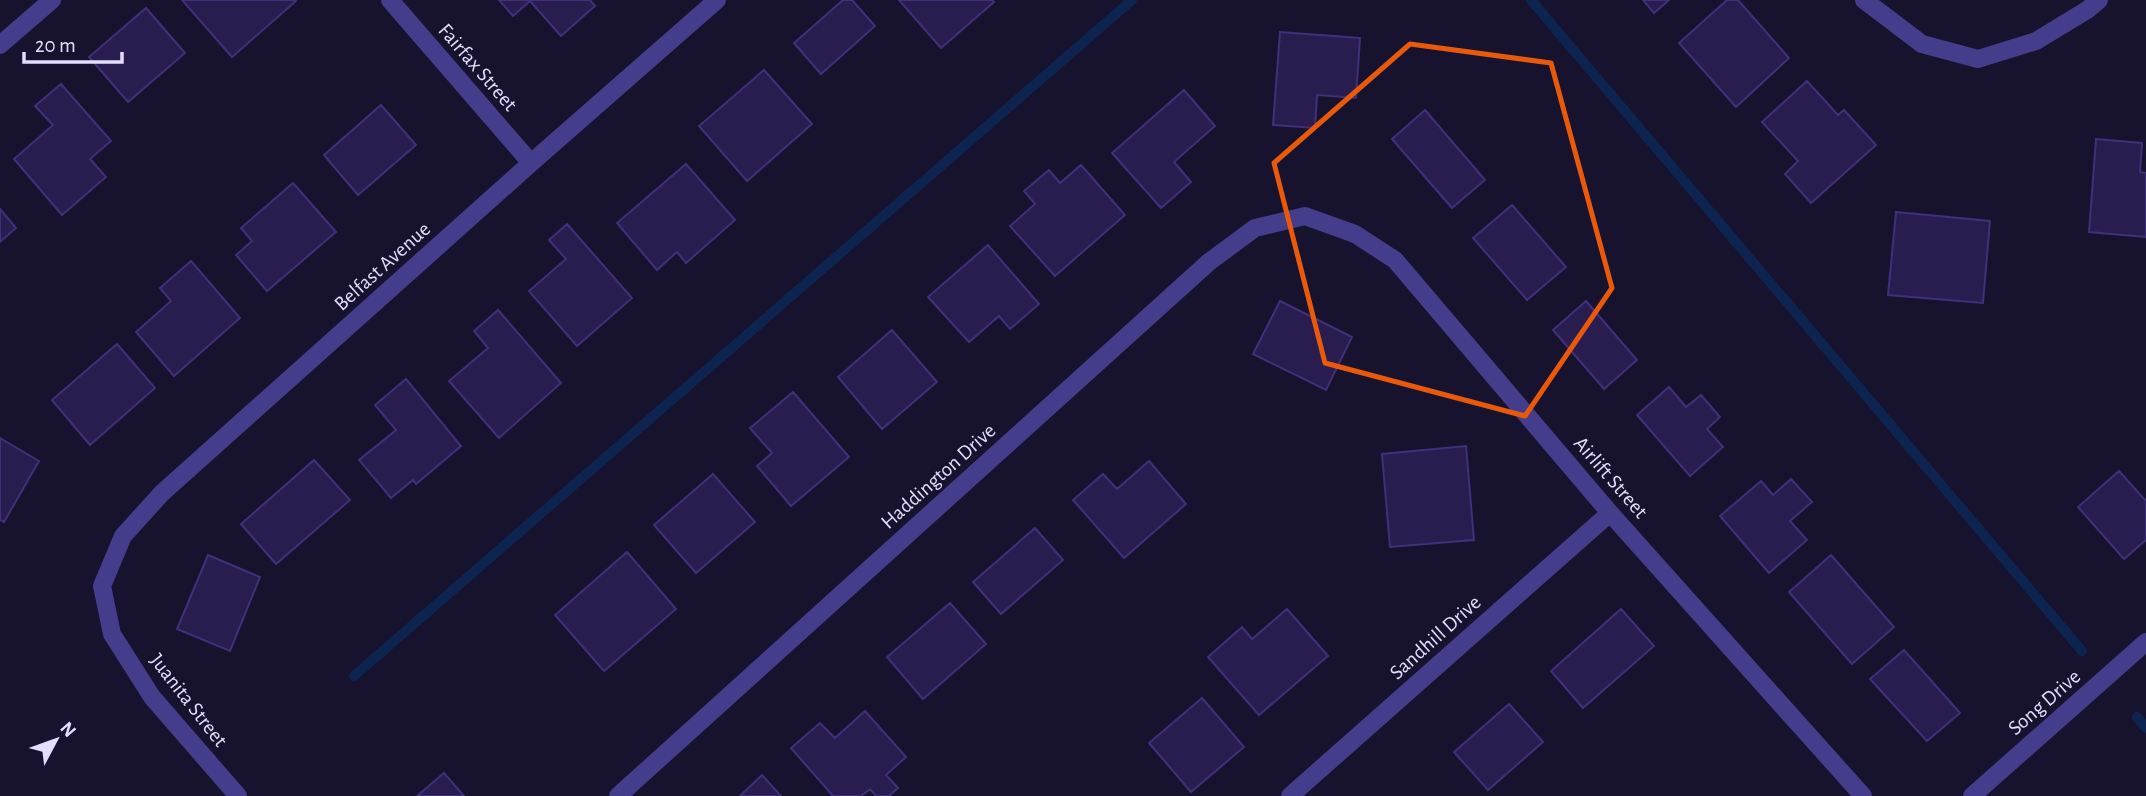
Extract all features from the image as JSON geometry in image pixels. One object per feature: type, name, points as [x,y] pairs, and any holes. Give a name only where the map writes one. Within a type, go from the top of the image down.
[{"type":"street","points":[[0,45],[52,0]]},
{"type":"street","name":"Fairfax Street","points":[[390,0],[531,163]]},
{"type":"street","name":"Belfast Avenue","points":[[102,586],[123,536],[162,493],[531,163],[718,0]]},
{"type":"street","points":[[1864,0],[1922,44],[1978,59],[2036,41],[2099,0]]},
{"type":"street","name":"Airlift Street","points":[[1305,216],[1355,234],[1395,260],[1611,513],[1863,796]]},
{"type":"street","name":"Haddington Drive","points":[[618,796],[1209,262],[1255,228],[1305,216]]},
{"type":"street","name":"Sandhill Drive","points":[[1290,796],[1611,513]]},
{"type":"street","name":"Juanita Street","points":[[102,586],[112,634],[152,696],[239,796]]},
{"type":"street","name":"Song Drive","points":[[1972,796],[2146,642]]},
{"type":"highlighted area","points":[[1410,44],[1551,63],[1612,288],[1525,416],[1325,363],[1274,163]]},
{"type":"building","points":[[182,0],[295,0],[296,1],[232,57]]},
{"type":"building","points":[[499,0],[590,0],[595,6],[561,36],[530,1],[513,16]]},
{"type":"building","points":[[843,0],[852,0],[875,26],[821,74],[794,43]]},
{"type":"building","points":[[899,0],[992,0],[994,2],[941,48]]},
{"type":"building","points":[[1643,0],[1669,0],[1654,13]]},
{"type":"building","points":[[1727,0],[1738,0],[1789,58],[1736,107],[1679,43]]},
{"type":"building","points":[[146,8],[185,53],[128,102],[89,57]]},
{"type":"building","points":[[1280,32],[1360,38],[1356,98],[1317,95],[1315,128],[1273,125]]},
{"type":"building","points":[[764,70],[812,124],[747,181],[699,126]]},
{"type":"building","points":[[1807,81],[1838,115],[1844,110],[1876,145],[1811,203],[1785,174],[1798,161],[1762,122]]},
{"type":"building","points":[[61,84],[111,141],[90,159],[106,177],[62,215],[14,159],[53,125],[35,106]]},
{"type":"building","points":[[1184,90],[1215,126],[1174,162],[1191,182],[1161,208],[1112,153]]},
{"type":"building","points":[[381,105],[416,145],[358,195],[324,155]]},
{"type":"building","points":[[1425,110],[1485,180],[1452,208],[1392,139]]},
{"type":"building","points":[[2096,139],[2142,143],[2140,172],[2146,173],[2146,237],[2089,232]]},
{"type":"building","points":[[686,164],[735,220],[686,263],[677,252],[657,270],[617,223]]},
{"type":"building","points":[[1081,165],[1125,215],[1055,276],[1010,226],[1035,204],[1024,191],[1049,170],[1060,183]]},
{"type":"building","points":[[293,183],[336,232],[267,291],[236,255],[252,241],[241,228]]},
{"type":"building","points":[[1512,205],[1566,267],[1527,300],[1473,238]]},
{"type":"building","points":[[0,209],[16,228],[0,242]]},
{"type":"building","points":[[1896,212],[1990,221],[1983,303],[1888,295]]},
{"type":"building","points":[[567,224],[632,298],[577,346],[529,291],[566,259],[549,240]]},
{"type":"building","points":[[988,245],[1039,304],[1010,329],[999,316],[969,342],[928,297]]},
{"type":"building","points":[[191,261],[240,318],[174,376],[136,332],[171,301],[160,288]]},
{"type":"building","points":[[1280,301],[1352,337],[1326,390],[1253,354]]},
{"type":"building","points":[[1586,301],[1637,360],[1604,389],[1553,330]]},
{"type":"building","points":[[498,310],[561,383],[499,438],[449,381],[488,348],[474,331]]},
{"type":"building","points":[[892,330],[937,382],[882,429],[838,377]]},
{"type":"building","points":[[117,344],[155,388],[90,445],[52,400]]},
{"type":"building","points":[[406,379],[461,446],[416,484],[413,480],[391,498],[359,460],[396,430],[375,405]]},
{"type":"building","points":[[1669,387],[1686,407],[1701,395],[1720,417],[1707,429],[1723,447],[1690,476],[1637,415]]},
{"type":"building","points":[[793,392],[849,457],[791,506],[757,466],[772,453],[750,428]]},
{"type":"building","points":[[0,438],[39,461],[4,522],[0,520]]},
{"type":"building","points":[[1466,446],[1474,540],[1390,547],[1382,454]]},
{"type":"building","points":[[314,460],[350,500],[276,564],[241,524]]},
{"type":"building","points":[[1149,461],[1186,504],[1124,558],[1073,500],[1103,474],[1117,489]]},
{"type":"building","points":[[2119,471],[2146,501],[2146,540],[2124,559],[2078,507]]},
{"type":"building","points":[[713,474],[755,522],[696,573],[654,525]]},
{"type":"building","points":[[1791,479],[1812,502],[1790,521],[1807,540],[1769,573],[1720,516],[1761,481],[1773,495]]},
{"type":"building","points":[[1035,528],[1063,560],[1001,614],[973,582]]},
{"type":"building","points":[[627,552],[676,609],[604,671],[555,615]]},
{"type":"building","points":[[208,555],[260,577],[230,651],[177,629]]},
{"type":"building","points":[[1831,555],[1894,627],[1852,664],[1789,592]]},
{"type":"building","points":[[950,603],[986,644],[923,699],[887,657]]},
{"type":"building","points":[[1287,609],[1328,656],[1259,715],[1208,657],[1242,627],[1252,639]]},
{"type":"building","points":[[1621,609],[1654,646],[1583,708],[1551,671]]},
{"type":"building","points":[[1904,650],[1960,713],[1927,741],[1870,679]]},
{"type":"building","points":[[1202,698],[1244,747],[1191,792],[1149,743]]},
{"type":"building","points":[[1509,704],[1543,742],[1488,790],[1454,752]]},
{"type":"building","points":[[865,711],[906,757],[886,775],[898,788],[889,796],[876,796],[870,789],[861,796],[833,796],[791,748],[820,723],[835,738]]},
{"type":"building","points":[[444,773],[464,796],[417,796]]},
{"type":"building","points":[[762,775],[781,796],[740,796]]},
{"type":"waterway","points":[[354,676],[1132,0]]},
{"type":"waterway","points":[[1531,0],[2082,651]]},
{"type":"waterway","points":[[2137,717],[2146,728]]}]
